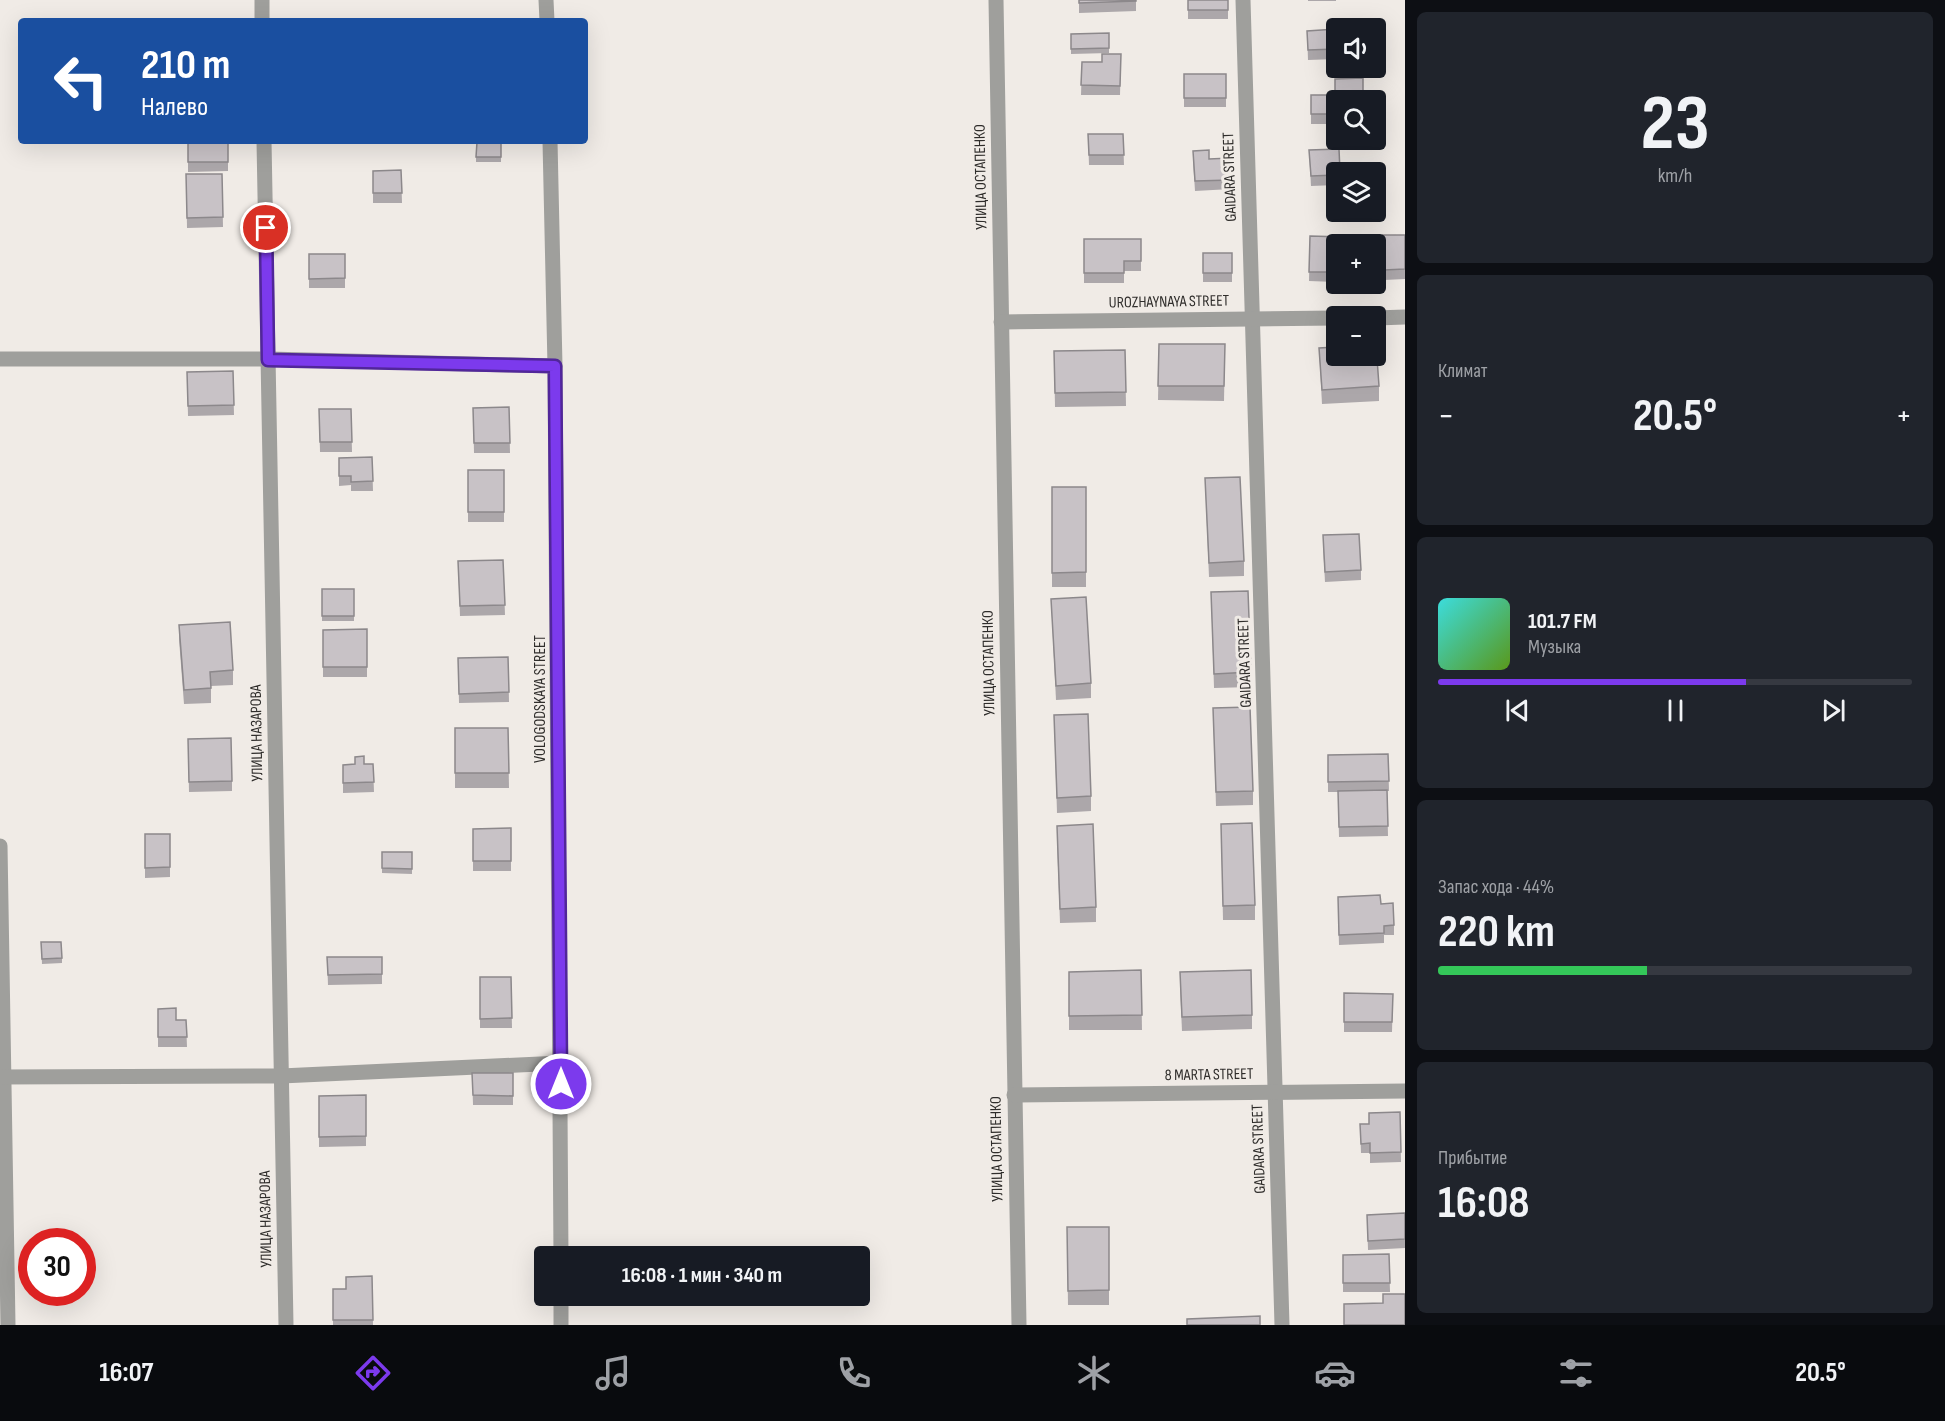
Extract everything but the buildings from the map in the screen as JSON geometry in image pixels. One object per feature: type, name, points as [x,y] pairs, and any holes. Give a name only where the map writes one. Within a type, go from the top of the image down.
[{"type":"street","points":[[262,0],[262,18]]},
{"type":"street","points":[[546,0],[547,18]]},
{"type":"street","name":"УЛИЦА ОСТАПЕНКО","points":[[996,0],[1019,1325]]},
{"type":"street","name":"GAIDARA STREET","points":[[1243,0],[1282,1325]]},
{"type":"street","name":"УЛИЦА НАЗАРОВА","points":[[264,144],[286,1325]]},
{"type":"street","name":"VOLOGODSKAYA STREET","points":[[550,144],[555,366],[561,1246]]},
{"type":"street","points":[[1386,318],[1405,317]]},
{"type":"street","name":"UROZHAYNAYA STREET","points":[[1001,322],[1326,318]]},
{"type":"street","points":[[0,359],[268,360],[555,366]]},
{"type":"street","points":[[0,846],[2,1077],[8,1325]]},
{"type":"street","points":[[2,1077],[281,1076],[561,1063]]},
{"type":"street","name":"8 MARTA STREET","points":[[1014,1095],[1405,1091]]},
{"type":"street","points":[[561,1306],[561,1325]]},
{"type":"route","points":[[266,228],[268,360],[555,366],[561,1084]]}]
